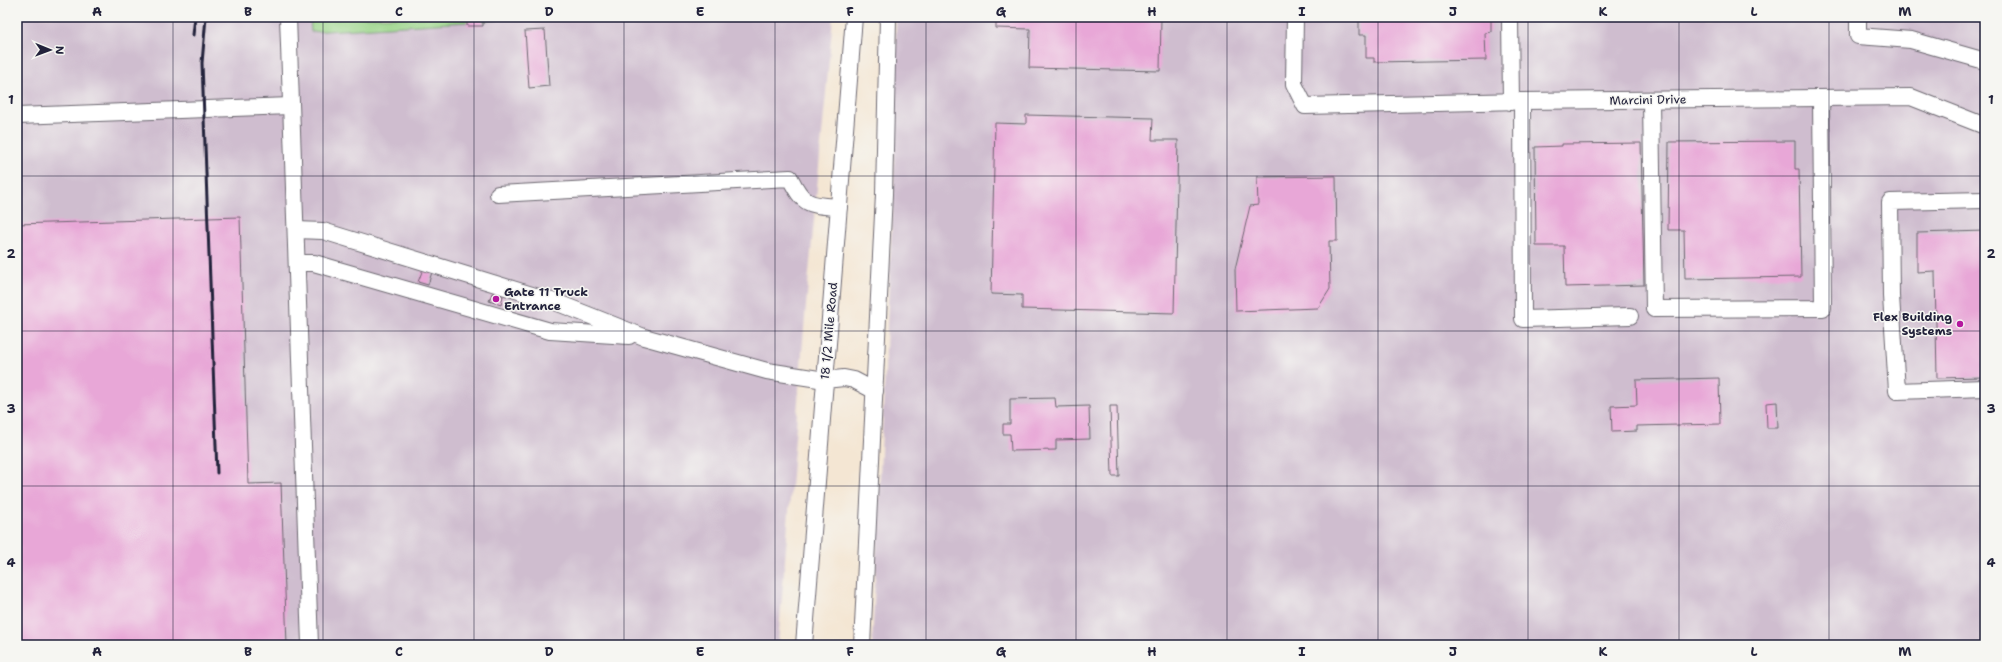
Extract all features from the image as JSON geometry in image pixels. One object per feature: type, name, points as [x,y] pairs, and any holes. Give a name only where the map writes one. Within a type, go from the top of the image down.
[{"type":"street","points":[[288,17],[310,645]]},
{"type":"street","name":"18 1/2 Mile Road","points":[[804,645],[854,17]]},
{"type":"street","points":[[862,645],[884,194],[888,17]]},
{"type":"street","name":"Marcini Drive","points":[[1295,17],[1294,84],[1305,106],[1651,100],[1911,98],[1985,126]]},
{"type":"street","points":[[1510,17],[1516,102],[1523,319],[1630,316]]},
{"type":"street","points":[[1858,17],[1858,36],[1911,40],[1985,61]]},
{"type":"street","points":[[1651,100],[1654,309],[1823,308],[1821,98]]},
{"type":"street","points":[[17,116],[292,106]]},
{"type":"street","points":[[498,194],[790,178],[797,192],[811,205],[839,207]]},
{"type":"street","points":[[1985,200],[1890,202],[1891,296],[1897,391],[1985,388]]},
{"type":"street","points":[[296,230],[323,231],[558,303],[644,337],[747,366],[825,380],[844,378],[854,380],[875,391]]},
{"type":"street","points":[[297,263],[314,263],[550,331],[644,337]]},
{"type":"shaded area","points":[[17,17],[833,17],[805,316],[778,645],[17,645]]},
{"type":"shaded area","points":[[896,17],[1985,17],[1985,645],[872,645],[894,179]]},
{"type":"green space","points":[[310,17],[500,17],[498,20],[311,32]]},
{"type":"building","points":[[996,17],[1161,17],[1160,71],[1029,68],[1030,29],[996,28]]},
{"type":"building","points":[[1359,17],[1491,17],[1491,32],[1485,33],[1486,60],[1374,62],[1374,58],[1366,58],[1366,35],[1359,35]]},
{"type":"building","points":[[483,20],[483,26],[467,26],[467,21]]},
{"type":"building","points":[[545,30],[549,86],[529,88],[525,31]]},
{"type":"building","points":[[1026,115],[1153,118],[1152,140],[1178,140],[1174,313],[1022,309],[1022,295],[991,294],[995,123],[1026,124]]},
{"type":"building","points":[[1795,141],[1795,169],[1799,169],[1801,277],[1685,279],[1684,230],[1668,230],[1669,142]]},
{"type":"building","points":[[1641,143],[1644,285],[1565,287],[1564,246],[1536,246],[1535,147],[1562,146],[1562,144]]},
{"type":"building","points":[[1336,176],[1337,241],[1329,241],[1330,289],[1318,308],[1236,311],[1235,269],[1250,206],[1258,205],[1257,177]]},
{"type":"building","points":[[240,217],[248,484],[281,483],[287,645],[17,645],[17,224]]},
{"type":"building","name":"Flex Building Systems","points":[[1985,231],[1985,377],[1937,378],[1935,271],[1917,272],[1917,233]]},
{"type":"building","points":[[423,269],[432,272],[428,285],[418,282]]},
{"type":"building","name":"Gate 11 Truck Entrance","points":[[492,293],[503,296],[501,305],[489,301]]},
{"type":"building","points":[[1719,378],[1720,424],[1637,426],[1637,431],[1612,432],[1611,406],[1637,405],[1636,380]]},
{"type":"building","points":[[1055,398],[1056,407],[1089,406],[1090,439],[1056,440],[1056,450],[1011,451],[1010,434],[1003,434],[1003,424],[1010,424],[1010,399]]},
{"type":"building","points":[[1777,402],[1778,428],[1767,428],[1766,403]]},
{"type":"building","points":[[1110,406],[1117,406],[1119,476],[1112,476]]},
{"type":"railway","points":[[193,35],[195,17]]},
{"type":"railway","points":[[206,17],[202,63],[217,473]]},
{"type":"place","name":"Gate 11 Truck Entrance","points":[[496,299]]},
{"type":"place","name":"Flex Building Systems","points":[[1960,324]]}]
